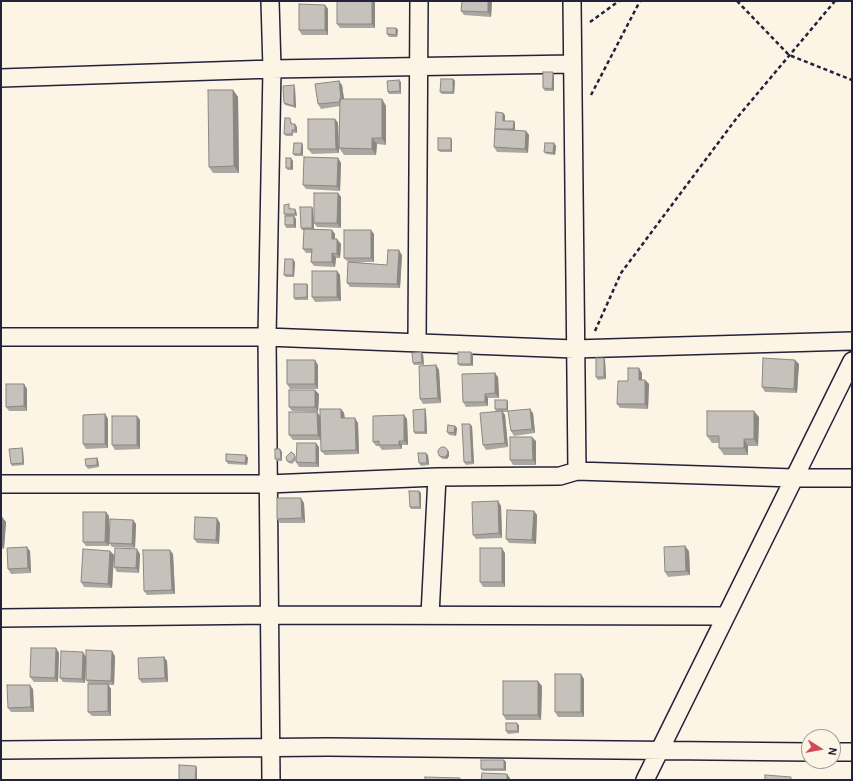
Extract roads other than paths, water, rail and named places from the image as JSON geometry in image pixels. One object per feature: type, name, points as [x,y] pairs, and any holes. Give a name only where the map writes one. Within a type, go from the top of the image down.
[{"type":"street","points":[[270,1],[272,69],[267,337],[270,780]]},
{"type":"street","points":[[417,342],[419,1]]},
{"type":"street","points":[[572,1],[572,64],[581,349],[577,471]]},
{"type":"street","points":[[1,78],[272,69],[572,64]]},
{"type":"street","points":[[1,337],[267,337],[581,349],[852,341]]},
{"type":"street","points":[[645,780],[852,361]]},
{"type":"street","points":[[1,484],[268,484],[437,477],[560,476],[577,471],[794,478],[852,478]]},
{"type":"street","points":[[430,616],[437,477]]},
{"type":"street","points":[[1,618],[270,615],[726,616]]},
{"type":"street","points":[[1,750],[270,747],[801,752]]},
{"type":"street","points":[[841,752],[852,752]]}]
